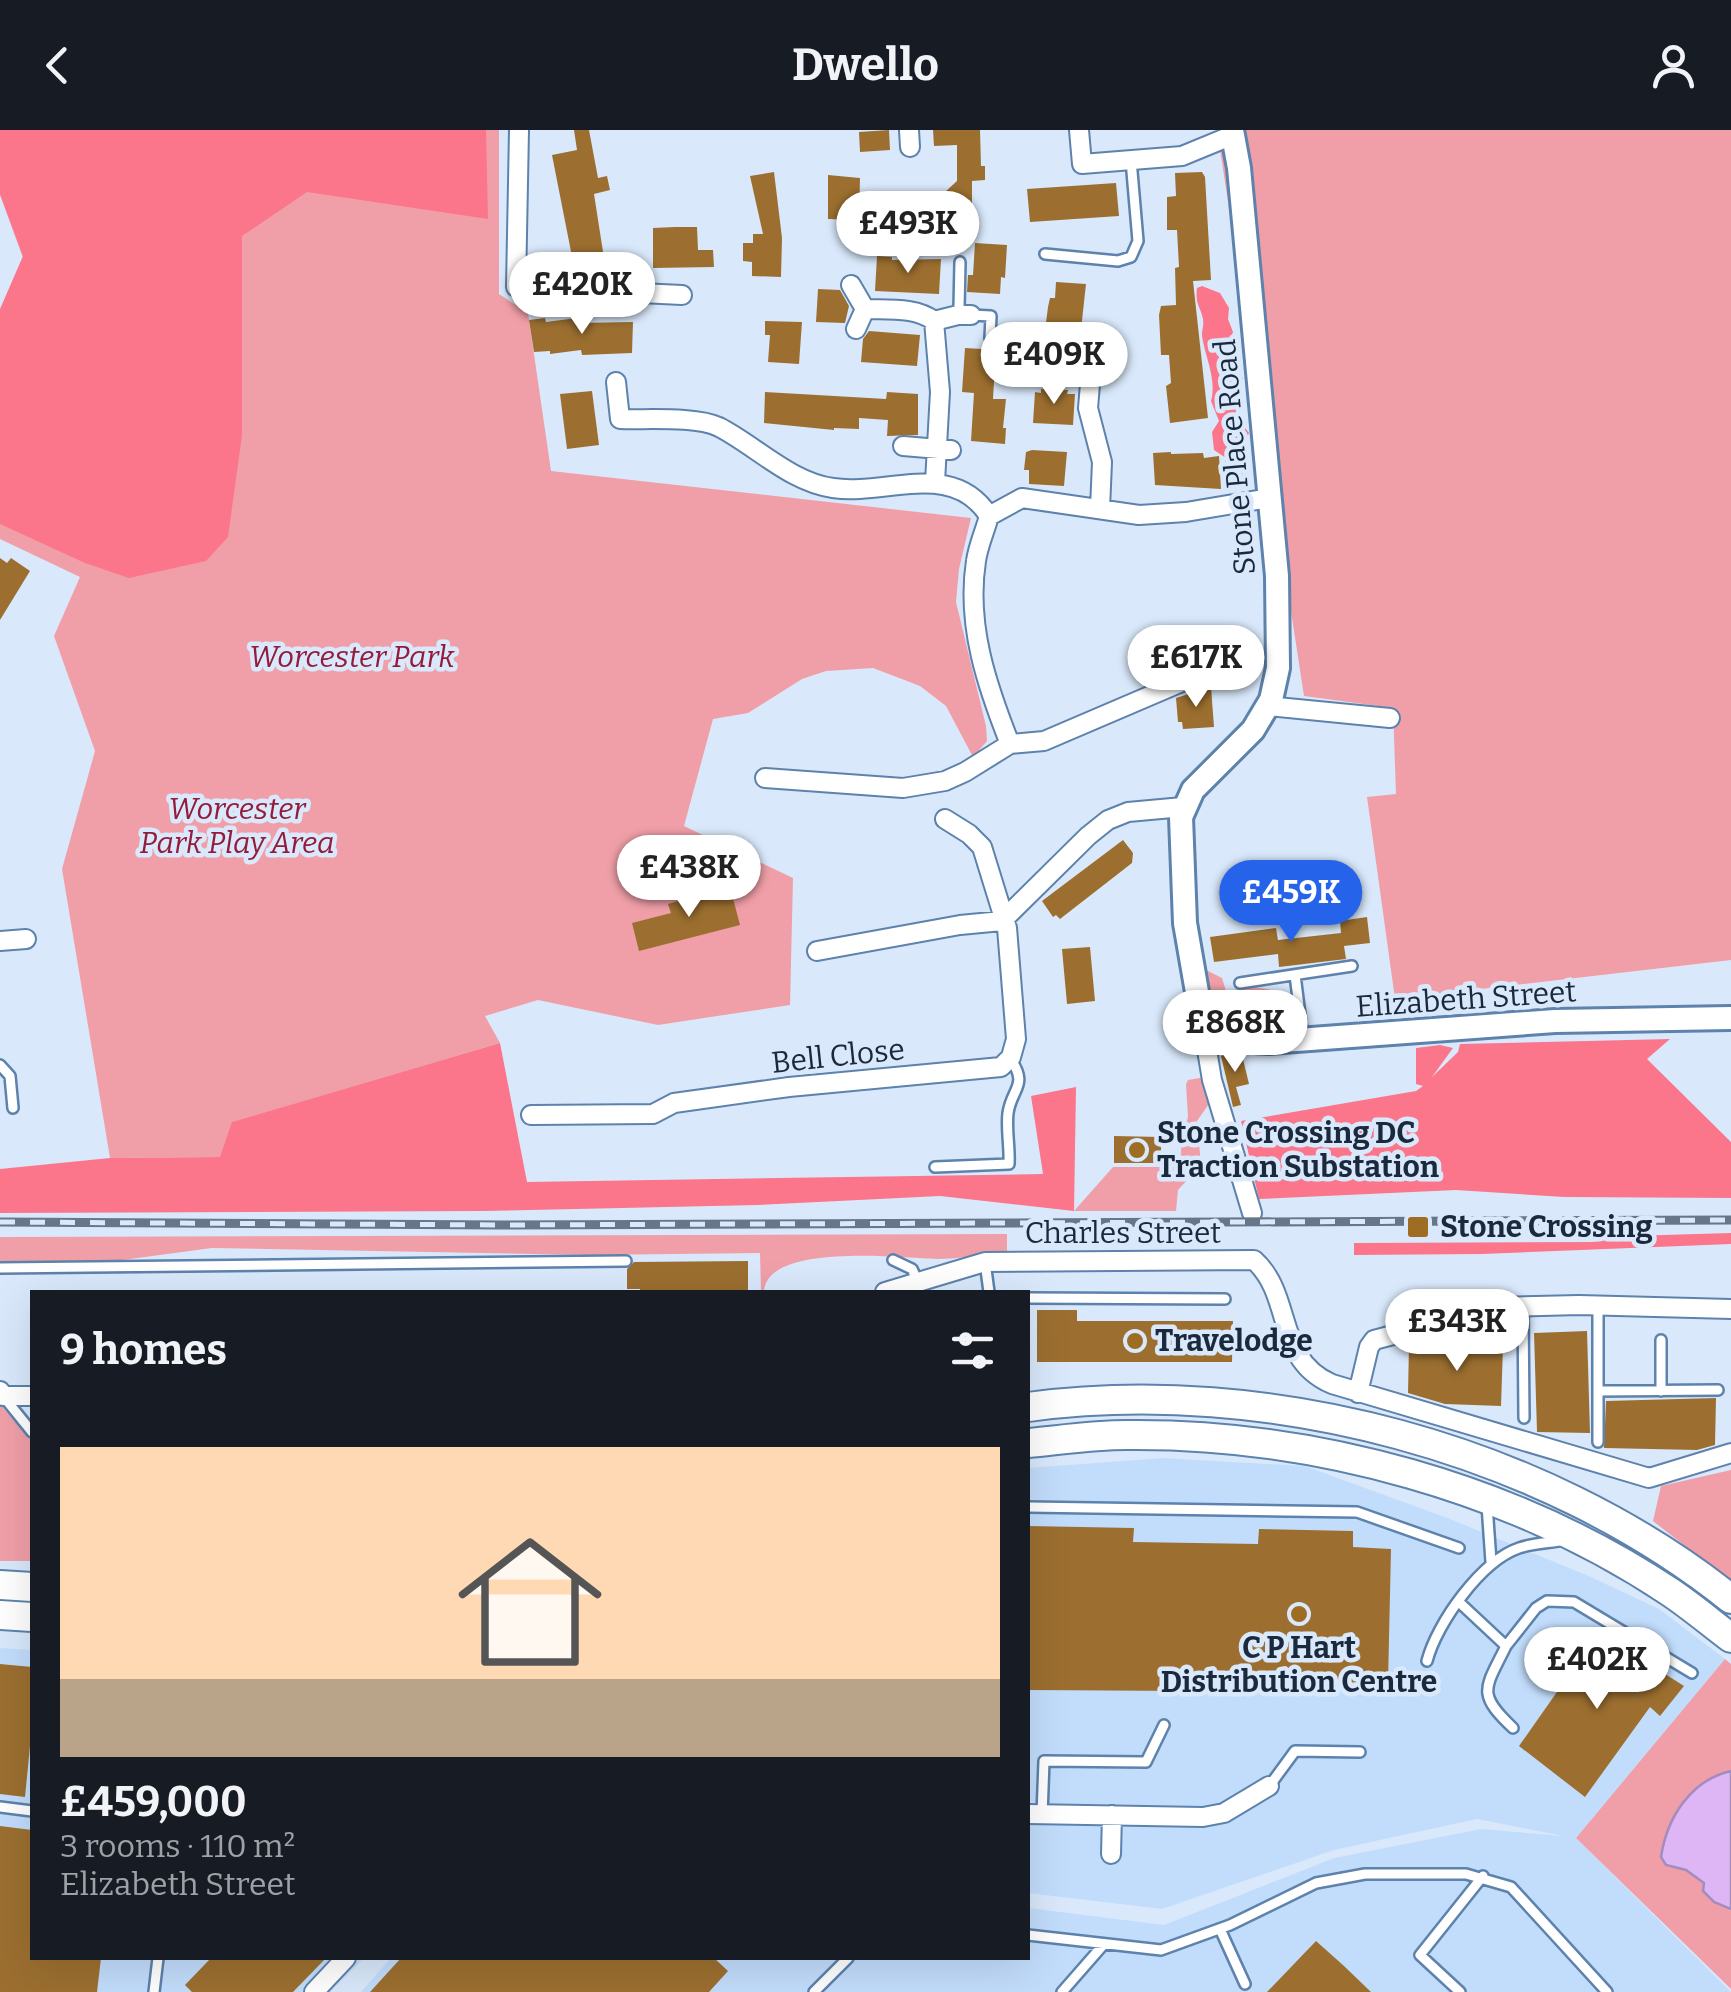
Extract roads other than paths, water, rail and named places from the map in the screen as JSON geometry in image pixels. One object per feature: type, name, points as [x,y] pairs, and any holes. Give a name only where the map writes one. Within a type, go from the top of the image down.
[{"type":"main road","points":[[1030,1407],[1156,1401],[1264,1406],[1457,1451],[1555,1491],[1643,1539],[1731,1599]]},
{"type":"main road","points":[[1030,1443],[1126,1435],[1228,1440],[1386,1468],[1486,1500],[1574,1538],[1670,1592],[1731,1638]]},
{"type":"main road","points":[[0,1585],[30,1587]]},
{"type":"main road","points":[[0,1615],[30,1617]]},
{"type":"street","points":[[520,130],[516,287],[682,295]]},
{"type":"street","points":[[1079,130],[1082,164],[1182,156],[1233,132]]},
{"type":"street","name":"Stone Place Road","points":[[1183,807],[1192,790],[1250,734],[1267,706],[1278,668],[1277,588],[1240,168],[1233,132]]},
{"type":"street","points":[[851,284],[866,309]]},
{"type":"street","points":[[866,309],[914,312],[934,321],[962,312]]},
{"type":"street","points":[[856,328],[866,309]]},
{"type":"street","points":[[934,321],[944,450],[935,482]]},
{"type":"street","points":[[1094,336],[1088,408],[1102,462],[1100,509]]},
{"type":"street","points":[[616,382],[620,420],[715,425],[795,475],[829,488],[850,490],[935,482],[960,490],[981,504],[989,516]]},
{"type":"street","points":[[903,446],[944,450]]},
{"type":"street","points":[[1010,744],[974,633],[976,561],[989,516],[1022,498],[1139,514],[1269,498]]},
{"type":"street","points":[[765,778],[880,787],[924,786],[965,772],[1010,744],[1044,741],[1196,676],[1225,673]]},
{"type":"street","points":[[1267,706],[1390,718]]},
{"type":"street","points":[[817,951],[960,925],[1002,922],[1108,820],[1128,812],[1183,807],[1180,837],[1184,911],[1210,1076],[1252,1214]]},
{"type":"street","points":[[944,819],[982,848],[1006,928],[1016,1039],[1010,1058]]},
{"type":"street","points":[[0,941],[26,939]]},
{"type":"street","name":"Elizabeth Street","points":[[1205,1038],[1303,1041],[1555,1021],[1731,1018]]},
{"type":"street","name":"Bell Close","points":[[530,1115],[653,1114],[674,1103],[790,1087],[992,1070],[1002,1068],[1010,1058]]},
{"type":"street","name":"Charles Street","points":[[892,1290],[986,1262],[1254,1260],[1267,1272],[1299,1360],[1324,1380],[1358,1393]]},
{"type":"street","points":[[1731,1310],[1598,1305],[1499,1307],[1378,1338],[1369,1347],[1358,1393],[1649,1478],[1731,1453]]},
{"type":"street","points":[[1,1394],[30,1396]]},
{"type":"street","points":[[1034,1814],[1203,1817],[1224,1813],[1268,1786]]},
{"type":"street","points":[[1111,1860],[1112,1816]]},
{"type":"street","points":[[314,1992],[344,1960]]},
{"type":"lane","points":[[1045,254],[1118,261],[1131,258],[1138,241],[1132,160]]},
{"type":"lane","points":[[960,262],[962,312],[991,316],[990,338]]},
{"type":"lane","points":[[1240,983],[1352,966]]},
{"type":"lane","points":[[1295,975],[1303,1041]]},
{"type":"lane","points":[[935,1167],[1010,1164],[1008,1113],[1020,1084],[1018,1070],[1010,1058]]},
{"type":"lane","points":[[0,1065],[10,1076],[12,1108]]},
{"type":"lane","points":[[894,1260],[912,1270],[918,1282]]},
{"type":"lane","points":[[0,1268],[626,1261]]},
{"type":"lane","points":[[986,1262],[990,1290]]},
{"type":"lane","points":[[1030,1298],[1224,1299]]},
{"type":"lane","points":[[1598,1305],[1598,1442]]},
{"type":"lane","points":[[1523,1306],[1524,1418]]},
{"type":"lane","points":[[1661,1340],[1661,1391]]},
{"type":"lane","points":[[1598,1391],[1718,1390]]},
{"type":"lane","points":[[1,1394],[30,1430]]},
{"type":"lane","points":[[1486,1500],[1491,1562]]},
{"type":"lane","points":[[1030,1507],[1357,1512],[1459,1548]]},
{"type":"lane","points":[[1427,1661],[1438,1632],[1491,1562],[1518,1548],[1574,1538]]},
{"type":"lane","points":[[1514,1728],[1491,1707],[1486,1696],[1489,1681],[1506,1646],[1546,1601],[1574,1602],[1692,1673]]},
{"type":"lane","points":[[1460,1603],[1506,1646]]},
{"type":"lane","points":[[1034,1814],[1044,1761],[1146,1762],[1164,1726]]},
{"type":"lane","points":[[1268,1786],[1295,1751],[1360,1752]]},
{"type":"lane","points":[[0,1807],[30,1811]]},
{"type":"lane","points":[[1030,1935],[1161,1950],[1220,1929],[1316,1883],[1344,1876],[1449,1872],[1483,1876],[1511,1887],[1607,1992]]},
{"type":"lane","points":[[1460,1992],[1420,1954],[1483,1876]]},
{"type":"lane","points":[[1220,1929],[1245,1984]]},
{"type":"lane","points":[[1062,1992],[1104,1944]]},
{"type":"lane","points":[[154,1992],[158,1960]]},
{"type":"lane","points":[[814,1992],[846,1960]]},
{"type":"railway","points":[[0,1222],[503,1225],[1731,1220]]},
{"type":"place","name":"Stone Crossing DC Traction Substation","points":[[1137,1150]]},
{"type":"place","name":"Stone Crossing","points":[[1418,1227]]},
{"type":"place","name":"Travelodge","points":[[1135,1341]]},
{"type":"place","name":"C P Hart Distribution Centre","points":[[1299,1614]]},
{"type":"park label","name":"Worcester Park","points":[[352,657]]},
{"type":"park label","name":"Worcester Park Play Area","points":[[237,826]]}]
